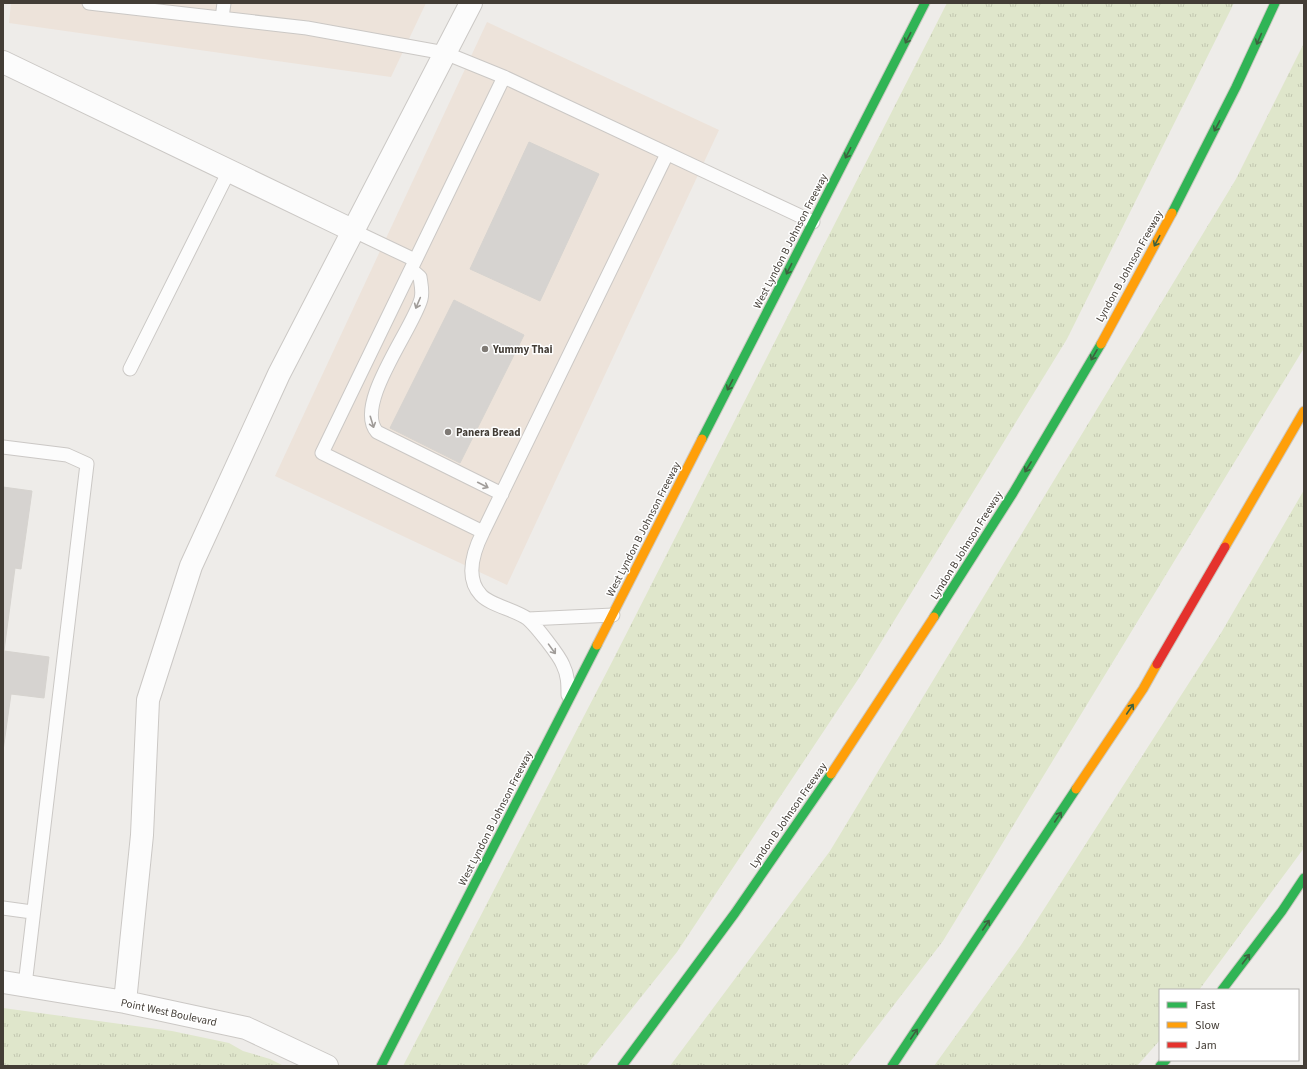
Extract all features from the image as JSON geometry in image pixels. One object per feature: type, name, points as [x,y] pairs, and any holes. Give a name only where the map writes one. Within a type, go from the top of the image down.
[{"type":"main road","name":"West Lyndon B Johnson Freeway","points":[[382,1066],[925,3]]},
{"type":"main road","name":"Lyndon B Johnson Freeway","points":[[622,1066],[750,892],[855,739],[951,592],[1047,437],[1146,263],[1235,91],[1275,3]]},
{"type":"main road","points":[[892,1066],[1143,689],[1304,411]]},
{"type":"main road","points":[[1223,989],[1282,911],[1304,878]]},
{"type":"street","points":[[125,1002],[142,835],[148,700],[191,566],[279,374],[354,231],[470,3]]},
{"type":"street","points":[[3,62],[354,231]]},
{"type":"street","name":"Point West Boulevard","points":[[3,982],[125,1002],[246,1028],[327,1066]]},
{"type":"lane","points":[[89,3],[345,34],[445,53],[504,77],[813,222]]},
{"type":"lane","points":[[222,18],[224,3]]},
{"type":"lane","points":[[483,532],[322,453],[504,77]]},
{"type":"lane","points":[[569,701],[568,680],[563,664],[528,619],[481,595],[474,583],[471,566],[475,548],[667,154]]},
{"type":"lane","points":[[130,369],[229,171]]},
{"type":"lane","points":[[354,231],[413,264],[420,277],[421,299],[376,391],[370,408],[373,427],[377,432],[502,494]]},
{"type":"lane","points":[[3,447],[67,455],[87,464],[32,912],[25,985]]},
{"type":"lane","points":[[528,619],[613,615]]},
{"type":"lane","points":[[3,908],[32,912]]},
{"type":"shaded area","points":[[11,3],[426,3],[391,77],[9,23]]},
{"type":"shaded area","points":[[487,22],[719,130],[507,585],[275,476]]},
{"type":"green space","points":[[947,3],[1234,3],[1067,339],[859,678],[677,952],[586,1066],[403,1066],[614,658]]},
{"type":"green space","points":[[1304,43],[1304,348],[943,941],[847,1066],[670,1066],[830,851],[1236,179]]},
{"type":"green space","points":[[1304,490],[1304,848],[1200,989],[1159,989],[1159,1041],[1137,1066],[934,1066],[1021,945],[1221,633]]},
{"type":"green space","points":[[3,1008],[172,1031],[229,1043],[243,1051],[270,1059],[284,1066],[3,1066]]},
{"type":"building","points":[[529,142],[599,174],[540,301],[470,269]]},
{"type":"building","points":[[454,300],[524,335],[460,463],[390,428]]},
{"type":"building","points":[[3,487],[32,491],[21,569],[15,568],[4,651],[49,657],[44,698],[11,694],[3,751]]},
{"type":"traffic: fast","points":[[702,439],[925,3]]},
{"type":"traffic: fast","points":[[1172,213],[1236,87],[1275,3]]},
{"type":"traffic: fast","points":[[934,617],[1013,493],[1101,344]]},
{"type":"traffic: fast","points":[[381,1066],[597,645]]},
{"type":"traffic: fast","points":[[622,1066],[735,913],[831,774]]},
{"type":"traffic: fast","points":[[892,1066],[1076,789]]},
{"type":"traffic: fast","points":[[1223,989],[1282,911],[1304,878]]},
{"type":"traffic: fast","points":[[1160,1066],[1165,1061]]},
{"type":"traffic: slow","points":[[1101,344],[1172,213]]},
{"type":"traffic: slow","points":[[1225,547],[1304,411]]},
{"type":"traffic: slow","points":[[597,645],[702,439]]},
{"type":"traffic: slow","points":[[831,774],[934,617]]},
{"type":"traffic: slow","points":[[1076,789],[1143,689],[1157,664]]},
{"type":"traffic: jam","points":[[1157,664],[1225,547]]},
{"type":"place","name":"Yummy Thai","points":[[485,349]]},
{"type":"place","name":"Panera Bread","points":[[448,432]]}]
